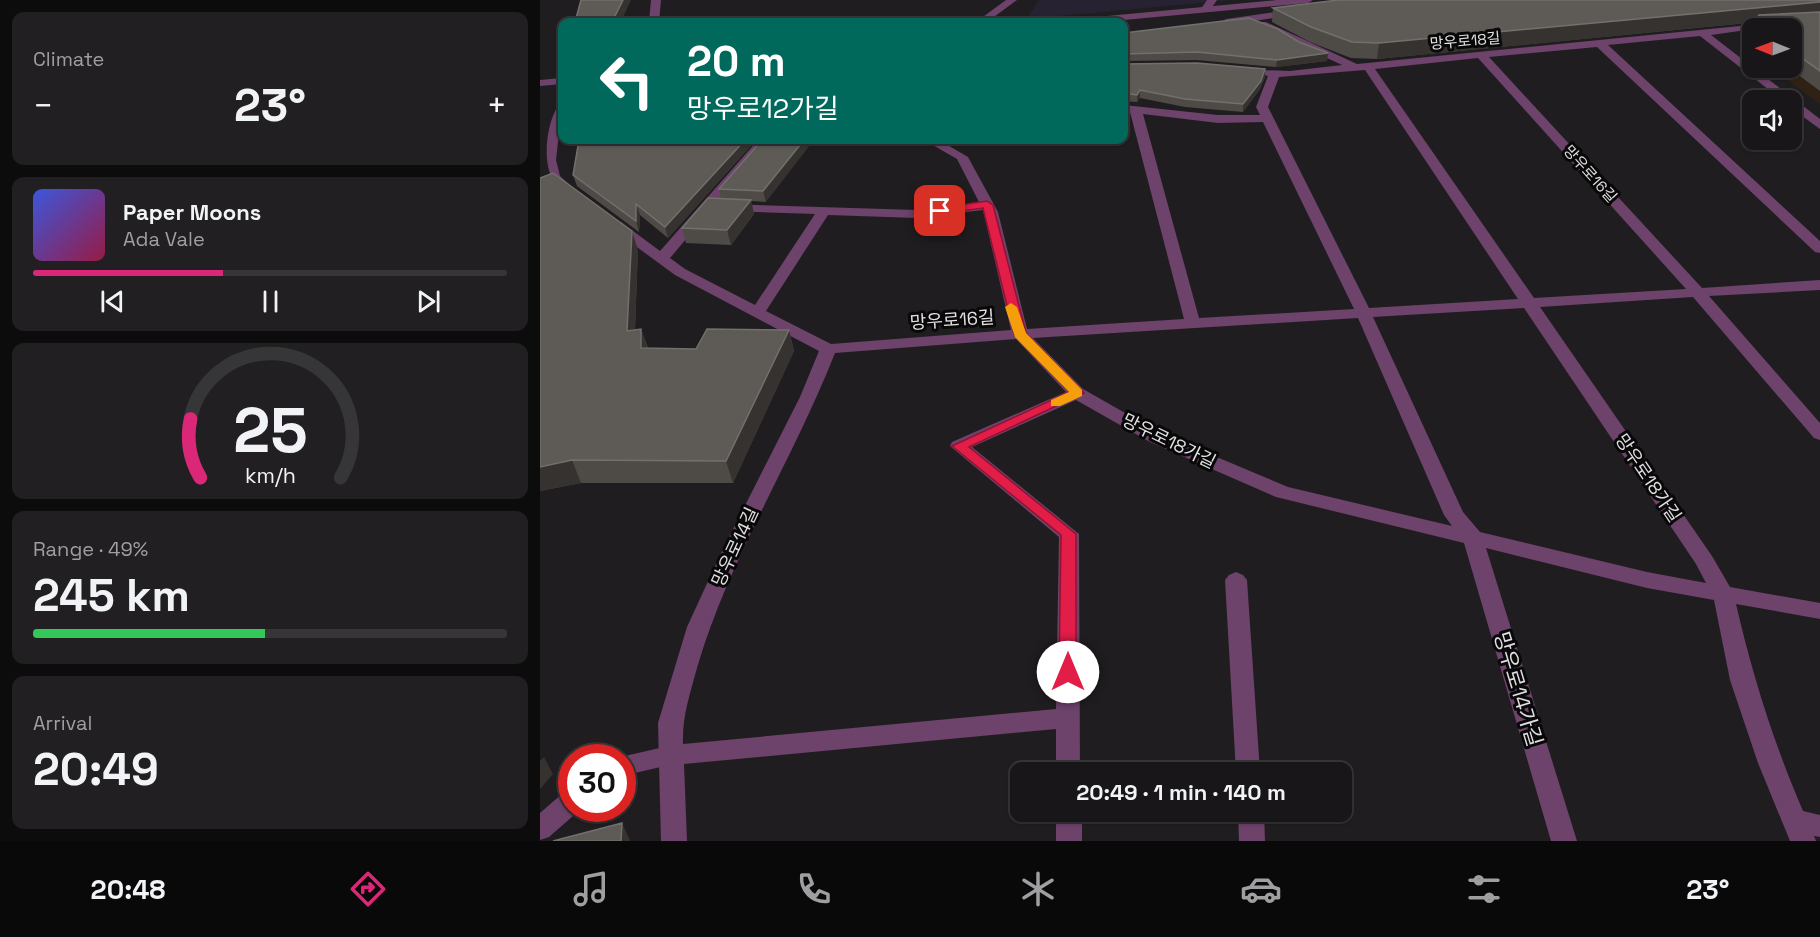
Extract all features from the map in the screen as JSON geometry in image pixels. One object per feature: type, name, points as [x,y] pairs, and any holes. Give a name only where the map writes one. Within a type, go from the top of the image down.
[{"type":"street","points":[[654,18],[656,0]]},
{"type":"street","points":[[987,18],[1012,0]]},
{"type":"street","points":[[1205,10],[1212,0]]},
{"type":"street","points":[[1118,18],[1205,10],[1310,5]]},
{"type":"street","points":[[1210,24],[1249,19],[1310,5]]},
{"type":"street","points":[[1249,19],[1283,32],[1303,45],[1361,66],[1530,304]]},
{"type":"street","name":"망우로18길","points":[[1361,66],[1742,29]]},
{"type":"street","points":[[1702,33],[1776,90]]},
{"type":"street","points":[[1600,44],[1820,249]]},
{"type":"street","name":"망우로16길","points":[[1481,55],[1698,293]]},
{"type":"street","points":[[1255,71],[1274,74],[1361,66]]},
{"type":"street","points":[[1274,74],[1262,107],[1364,314],[1454,515],[1473,538]]},
{"type":"street","points":[[540,84],[558,82]]},
{"type":"street","points":[[1193,324],[1129,108],[1218,119],[1267,118]]},
{"type":"street","points":[[1802,110],[1820,124]]},
{"type":"street","points":[[558,115],[551,141],[549,165],[554,178],[580,199]]},
{"type":"street","points":[[661,259],[761,144]]},
{"type":"street","name":"망우로18가길","points":[[937,144],[962,158],[987,205],[1020,334],[1077,393],[1156,438],[1282,492],[1647,580],[1820,611]]},
{"type":"street","points":[[707,206],[917,214],[987,205]]},
{"type":"street","points":[[757,314],[824,211]]},
{"type":"street","points":[[607,219],[661,259],[757,314],[828,349]]},
{"type":"street","name":"망우로16길","points":[[828,349],[1020,334],[1820,285]]},
{"type":"street","points":[[1698,293],[1820,434]]},
{"type":"street","name":"망우로18가길","points":[[1530,304],[1705,561],[1723,594]]},
{"type":"street","name":"망우로14길","points":[[674,841],[673,755],[670,723],[698,627],[732,551],[809,397],[828,349]]},
{"type":"street","points":[[1068,762],[1069,534],[959,446],[1077,393]]},
{"type":"street","name":"망우로14가길","points":[[1473,538],[1564,841]]},
{"type":"street","points":[[1236,580],[1247,762]]},
{"type":"street","points":[[1723,594],[1742,680],[1770,763],[1799,830],[1820,826]]},
{"type":"street","points":[[636,763],[673,755],[1067,718]]},
{"type":"street","points":[[540,829],[558,813]]},
{"type":"street","points":[[1069,822],[1069,841]]},
{"type":"street","points":[[1251,822],[1252,841]]},
{"type":"shaded area","points":[[1039,0],[1231,0],[1038,18],[1028,18]]},
{"type":"shaded area","points":[[1820,48],[1820,104],[1785,78],[1802,78],[1802,60]]},
{"type":"building","points":[[581,0],[623,0],[614,18],[576,18]]},
{"type":"building","points":[[1338,0],[1820,0],[1820,2],[1379,43],[1352,42],[1311,27],[1273,8]]},
{"type":"building","points":[[1820,12],[1820,71],[1802,58],[1802,18],[1757,18],[1759,15]]},
{"type":"building","points":[[1249,18],[1328,53],[1277,60],[1197,52],[1128,54],[1128,33]]},
{"type":"building","points":[[1197,63],[1265,69],[1261,81],[1243,104],[1185,99],[1140,90],[1137,95],[1128,94],[1128,64]]},
{"type":"building","points":[[578,144],[741,144],[665,227],[636,204],[636,221],[573,175]]},
{"type":"building","points":[[758,144],[801,144],[763,191],[719,189]]},
{"type":"building","points":[[553,173],[632,231],[627,331],[641,329],[641,348],[696,349],[707,329],[789,330],[726,461],[572,460],[540,467],[540,178]]},
{"type":"building","points":[[708,198],[751,200],[727,230],[682,228]]},
{"type":"building","points":[[622,823],[621,841],[553,841]]},
{"type":"slow traffic","points":[[1011,307],[1020,334],[1077,393],[1056,403]]},
{"type":"route","points":[[940,211],[987,205],[991,212],[1010,301],[1020,334],[1077,393],[959,446],[1069,534],[1068,672]]}]
